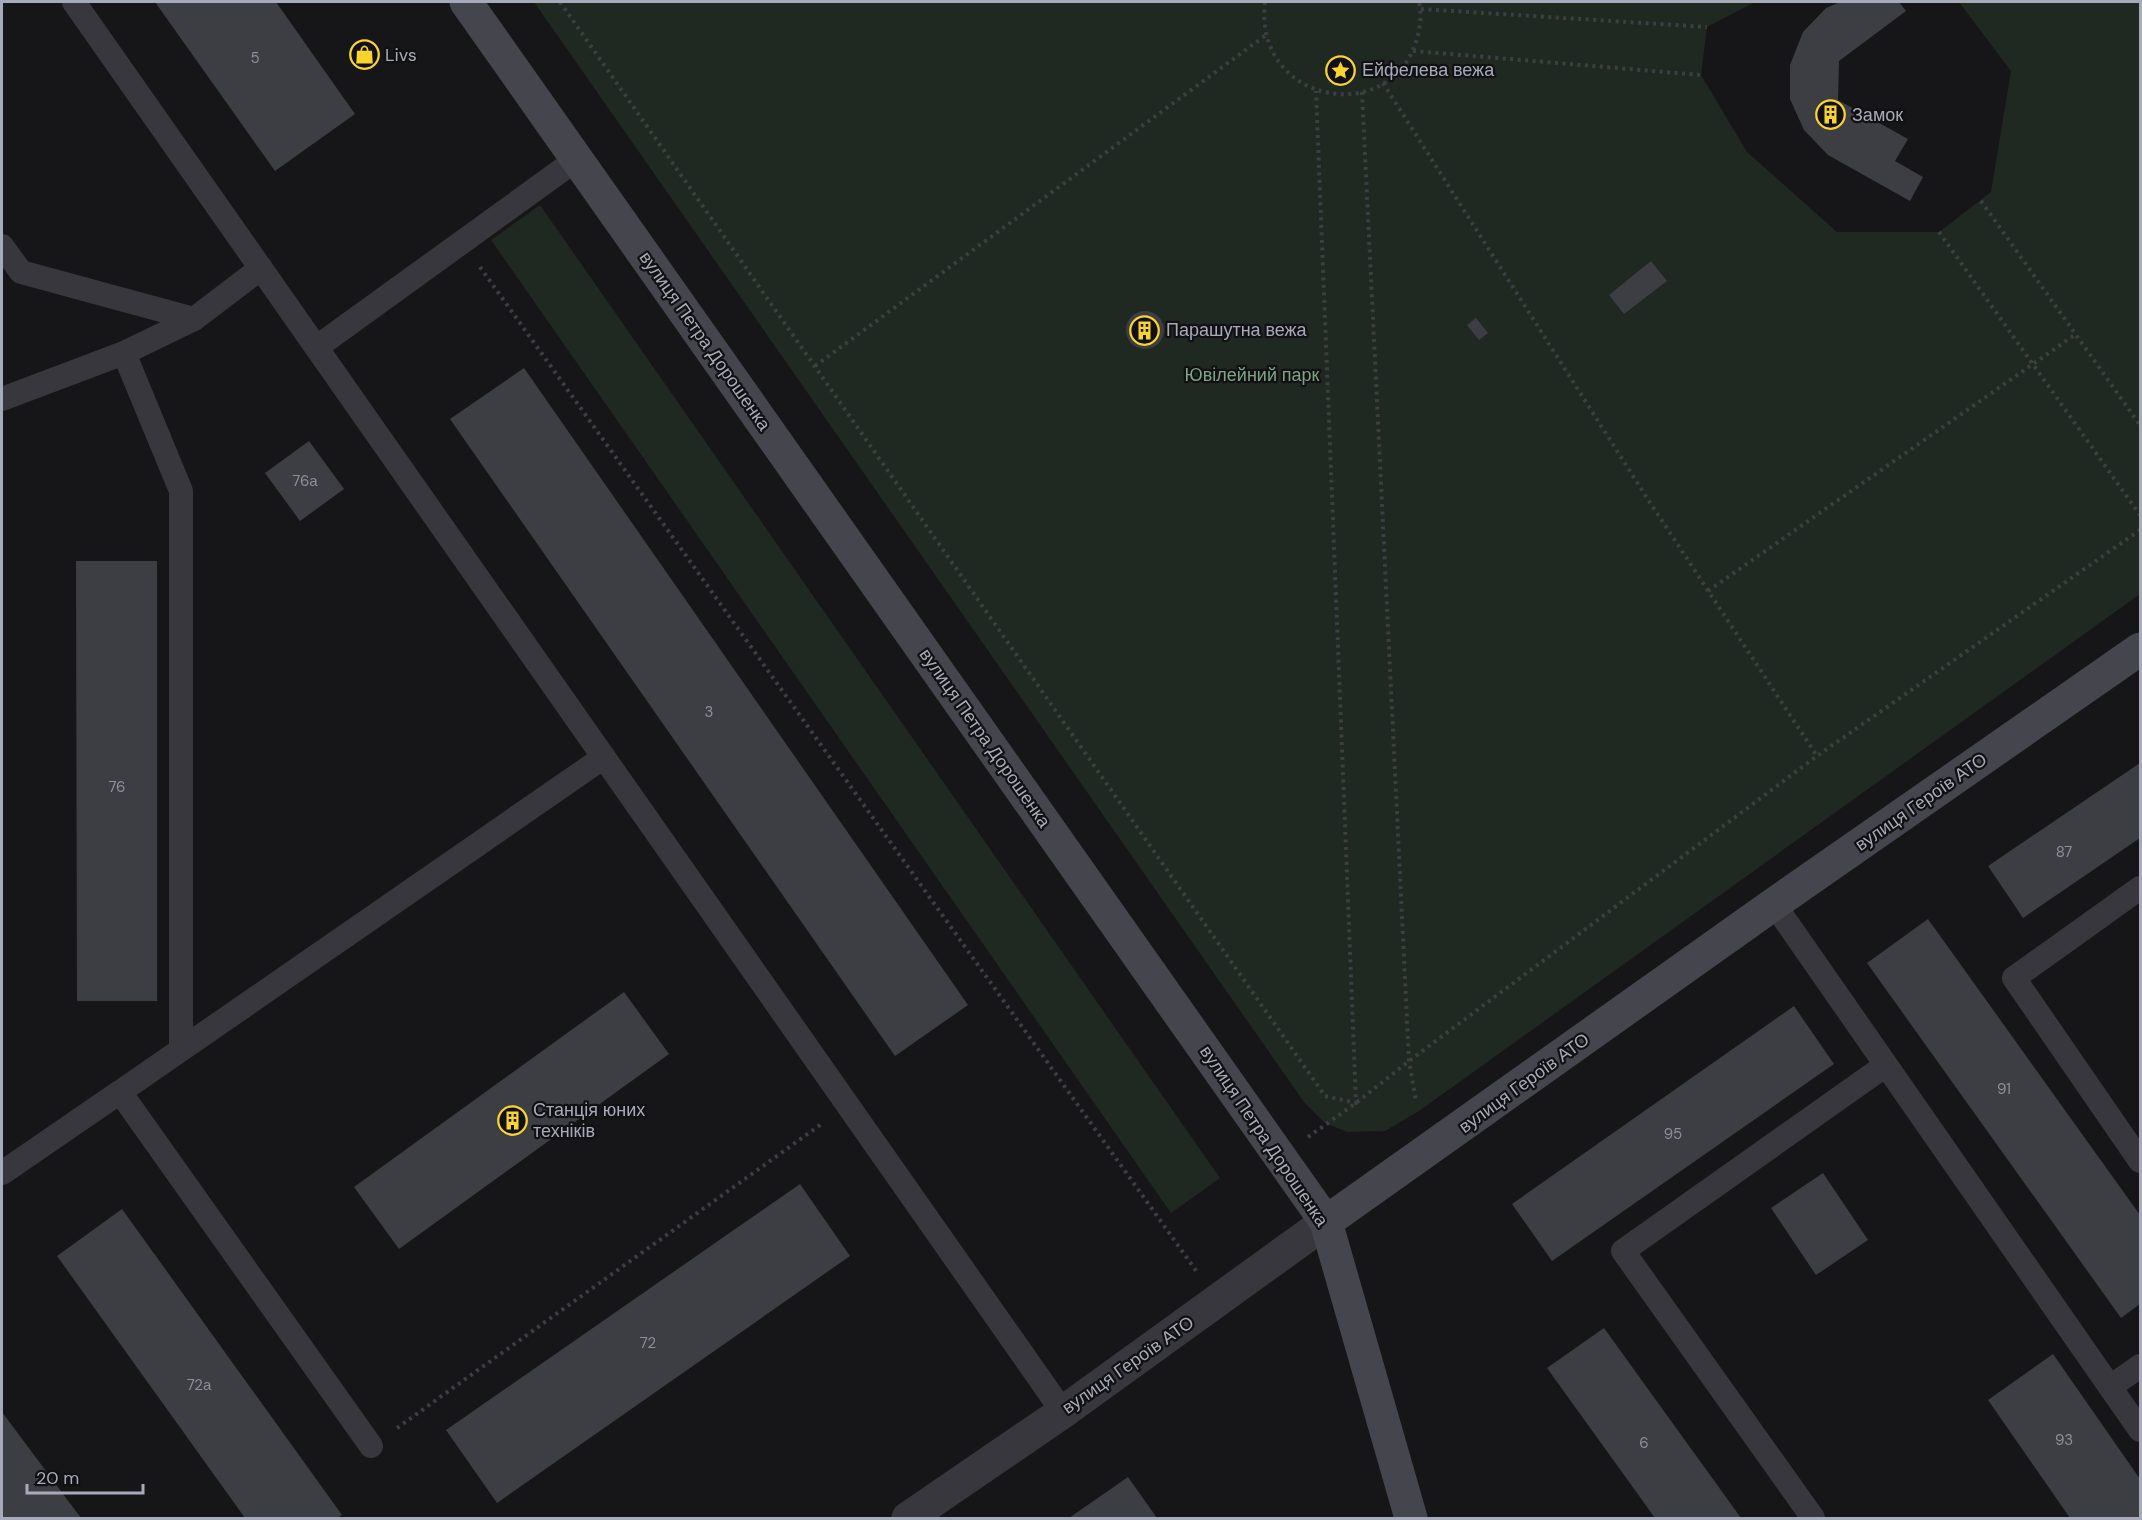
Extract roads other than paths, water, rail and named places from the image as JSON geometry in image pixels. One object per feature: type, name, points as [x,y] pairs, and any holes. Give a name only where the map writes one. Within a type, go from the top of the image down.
[{"type":"main road","name":"вулиця Петра Дорошенка","points":[[466,2],[1326,1222],[1411,1518]]},
{"type":"main road","name":"вулиця Героїв АТО","points":[[1326,1222],[1774,904],[2140,649]]},
{"type":"street","name":"вулиця Героїв АТО","points":[[909,1518],[1218,1302],[1326,1222]]},
{"type":"lane","points":[[74,2],[1063,1412]]},
{"type":"lane","points":[[316,347],[577,159]]},
{"type":"lane","points":[[2,246],[21,272],[194,319]]},
{"type":"lane","points":[[2,399],[124,353],[194,319],[261,268]]},
{"type":"lane","points":[[124,353],[181,491],[181,1049]]},
{"type":"lane","points":[[2,1173],[604,757]]},
{"type":"lane","points":[[2140,888],[2014,978],[2140,1161]]},
{"type":"lane","points":[[1774,904],[2140,1430]]},
{"type":"lane","points":[[1813,1518],[1623,1251],[1886,1065]]},
{"type":"lane","points":[[120,1092],[372,1446]]},
{"type":"lane","points":[[2110,1387],[2140,1366]]},
{"type":"place","name":"Livs","points":[[364,55]]},
{"type":"place","name":"Ейфелева вежа","points":[[1341,70]]},
{"type":"place","name":"Замок","points":[[1831,115]]},
{"type":"place","name":"Парашутна вежа","points":[[1145,330]]},
{"type":"place","name":"Станція юних техніків","points":[[512,1120]]},
{"type":"park label","name":"Ювілейний парк","points":[[1252,375]]}]
